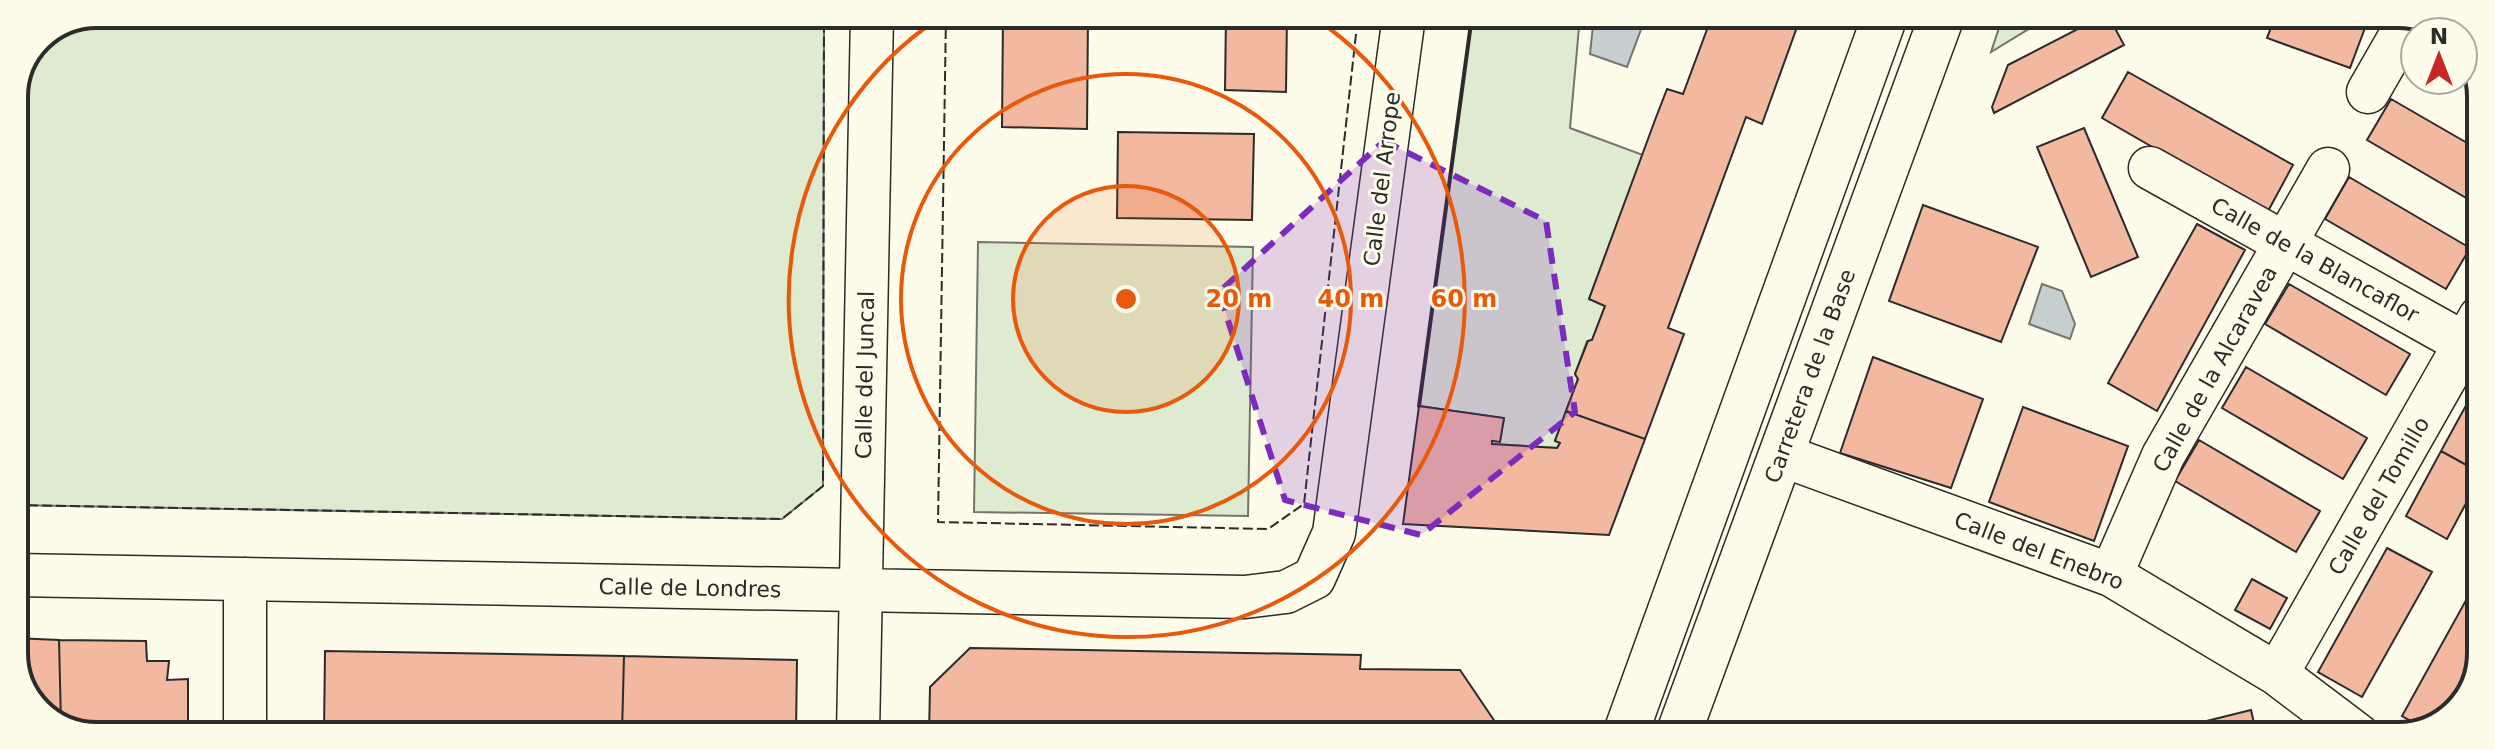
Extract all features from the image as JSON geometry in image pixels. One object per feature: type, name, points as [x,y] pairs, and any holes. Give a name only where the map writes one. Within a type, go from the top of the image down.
[{"type":"main road","points":[[1630,722],[1881,28]]},
{"type":"main road","name":"Carretera de la Base","points":[[1683,722],[1938,28]]},
{"type":"street","name":"Calle del Juncal","points":[[858,722],[872,28]]},
{"type":"street","name":"Calle del Arrope","points":[[1334,533],[1402,28]]},
{"type":"street","points":[[2368,92],[2399,38]]},
{"type":"street","name":"Calle de la Blancaflor","points":[[2150,168],[2286,244],[2467,334]]},
{"type":"street","name":"Calle de la Alcaravea","points":[[2111,575],[2163,456],[2328,169]]},
{"type":"street","name":"Calle del Tomillo","points":[[2277,674],[2467,352]]},
{"type":"street","name":"Calle del Enebro","points":[[1781,455],[2111,575],[2277,674],[2340,722]]},
{"type":"street","name":"Calle de Londres","points":[[28,575],[1245,597],[1286,592],[1314,578],[1334,533]]},
{"type":"street","points":[[245,579],[245,722]]},
{"type":"highlighted area","points":[[1384,141],[1546,221],[1575,412],[1421,535],[1285,500],[1219,292]]},
{"type":"green space","points":[[97,28],[824,28],[823,486],[782,519],[28,505],[28,97],[33,71],[40,59],[48,48],[71,33]]},
{"type":"green space","points":[[1470,28],[1579,28],[1570,128],[1643,155],[1589,299],[1605,306],[1575,374],[1578,379],[1555,440],[1560,443],[1557,448],[1492,444],[1492,441],[1500,441],[1504,418],[1419,406]]},
{"type":"green space","points":[[1999,28],[2030,28],[1991,52]]},
{"type":"green space","points":[[978,242],[1253,247],[1248,516],[974,512]]},
{"type":"shaded area","points":[[1593,28],[1642,28],[1627,67],[1590,54]]},
{"type":"shaded area","points":[[2042,284],[2062,291],[2075,324],[2070,339],[2029,324]]},
{"type":"building","points":[[1003,28],[1088,28],[1087,129],[1002,127]]},
{"type":"building","points":[[1226,28],[1287,28],[1286,92],[1225,90]]},
{"type":"building","points":[[1708,28],[1797,28],[1762,124],[1746,117],[1668,328],[1684,334],[1645,439],[1566,411],[1578,379],[1575,374],[1605,306],[1589,299],[1655,120],[1667,89],[1683,94]]},
{"type":"building","points":[[2080,28],[2115,28],[2124,45],[1994,113],[1992,107],[2008,65]]},
{"type":"building","points":[[2271,28],[2365,28],[2350,68],[2267,38]]},
{"type":"building","points":[[2128,72],[2293,165],[2267,213],[2102,118]]},
{"type":"building","points":[[2391,99],[2467,143],[2467,198],[2367,140]]},
{"type":"building","points":[[2084,128],[2138,257],[2091,277],[2037,147]]},
{"type":"building","points":[[1118,132],[1254,134],[1252,220],[1117,218]]},
{"type":"building","points":[[2349,177],[2467,246],[2467,253],[2446,289],[2325,219]]},
{"type":"building","points":[[1923,205],[2038,247],[2001,342],[1889,301]]},
{"type":"building","points":[[2197,224],[2245,250],[2157,411],[2108,383]]},
{"type":"building","points":[[2289,284],[2410,354],[2386,395],[2265,324]]},
{"type":"building","points":[[1873,357],[1983,399],[1951,488],[1840,453]]},
{"type":"building","points":[[2246,367],[2367,438],[2343,479],[2222,408]]},
{"type":"building","points":[[2467,404],[2467,465],[2441,451]]},
{"type":"building","points":[[1419,406],[1504,418],[1500,442],[1492,441],[1492,444],[1557,448],[1560,443],[1555,441],[1566,411],[1645,439],[1609,535],[1403,524]]},
{"type":"building","points":[[2023,407],[2128,446],[2094,541],[1989,502]]},
{"type":"building","points":[[2199,440],[2320,511],[2296,552],[2175,481]]},
{"type":"building","points":[[2441,451],[2467,465],[2467,502],[2447,539],[2406,516]]},
{"type":"building","points":[[2387,548],[2432,572],[2362,697],[2318,672]]},
{"type":"building","points":[[2252,579],[2287,598],[2270,629],[2235,610]]},
{"type":"building","points":[[2467,598],[2467,653],[2460,683],[2447,702],[2428,715],[2411,721],[2402,716]]},
{"type":"building","points":[[28,639],[59,640],[61,711],[42,695],[33,679],[28,657]]},
{"type":"building","points":[[59,640],[146,641],[147,661],[169,661],[167,680],[188,679],[188,722],[97,722],[79,720],[61,711]]},
{"type":"building","points":[[970,648],[1361,655],[1360,669],[1460,670],[1495,722],[929,722],[930,687]]},
{"type":"building","points":[[325,651],[624,656],[622,722],[324,722]]},
{"type":"building","points":[[624,656],[797,660],[796,722],[622,722]]},
{"type":"building","points":[[2251,710],[2254,722],[2203,722]]},
{"type":"fence","points":[[28,505],[782,519],[823,486],[824,28]]},
{"type":"fence","points":[[946,28],[938,522],[1268,529],[1304,504],[1357,28]]},
{"type":"wall","points":[[1419,406],[1470,28]]}]
